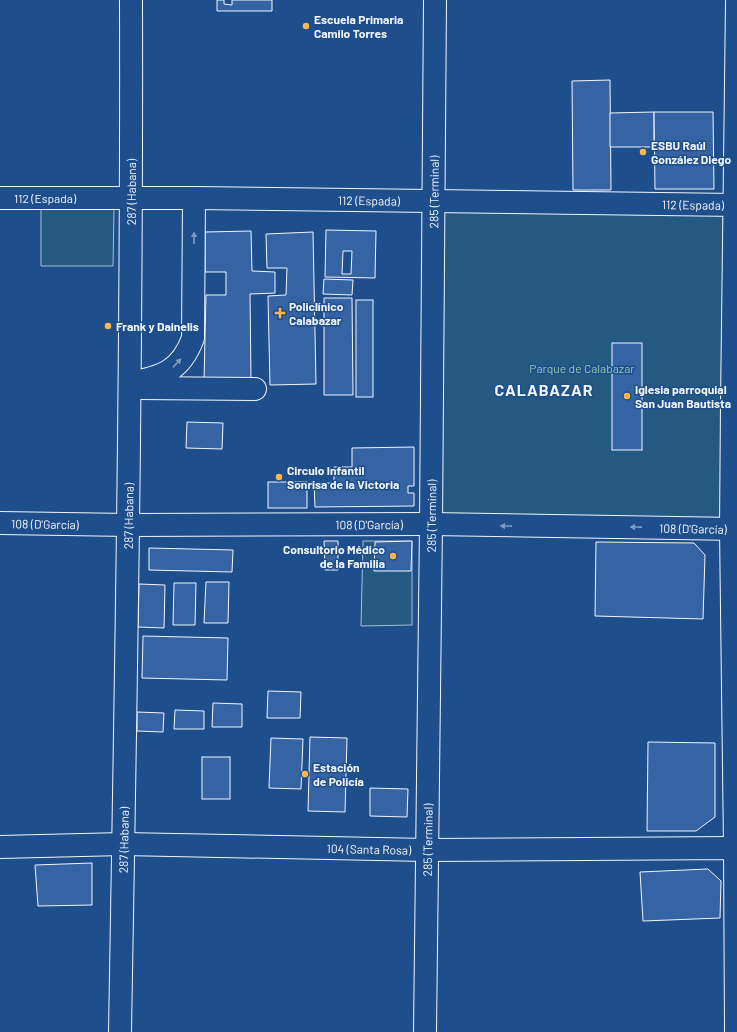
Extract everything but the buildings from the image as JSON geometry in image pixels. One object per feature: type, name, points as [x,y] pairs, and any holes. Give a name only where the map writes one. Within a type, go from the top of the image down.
[{"type":"street","name":"287 (Habana)","points":[[120,1032],[129,525],[132,198],[131,0]]},
{"type":"street","name":"285 (Terminal)","points":[[425,1032],[435,0]]},
{"type":"street","points":[[736,1032],[734,529],[732,404],[736,205],[737,2]]},
{"type":"street","name":"112 (Espada)","points":[[0,198],[194,198],[736,205]]},
{"type":"street","points":[[130,386],[169,372],[188,350],[191,344],[193,338],[194,198]]},
{"type":"street","points":[[130,386],[255,389]]},
{"type":"street","name":"108 (D'García)","points":[[0,523],[129,525],[431,524],[734,529]]},
{"type":"street","name":"104 (Santa Rosa)","points":[[0,847],[123,844],[426,850],[736,848]]},
{"type":"green space","name":"Parque de Calabazar","points":[[434,201],[735,205],[731,529],[431,524]]},
{"type":"green space","points":[[41,209],[114,209],[113,266],[41,266]]},
{"type":"green space","points":[[363,541],[412,541],[412,625],[361,626]]},
{"type":"place","name":"Escuela Primaria Camilo Torres","points":[[306,26]]},
{"type":"place","name":"ESBU Raúl González Diego","points":[[643,152]]},
{"type":"place","name":"Policlínico Calabazar","points":[[280,313]]},
{"type":"place","name":"Frank y Dainelis","points":[[108,326]]},
{"type":"place","name":"Iglesia parroquial San Juan Bautista","points":[[627,396]]},
{"type":"place","name":"Circulo Infantil Sonrisa de la Victoria","points":[[279,477]]},
{"type":"place","name":"Consultorio Médico de la Familia","points":[[393,556]]},
{"type":"place","name":"Estación de Policía","points":[[305,774]]},
{"type":"district","name":"CALABAZAR","points":[[544,389]]}]
